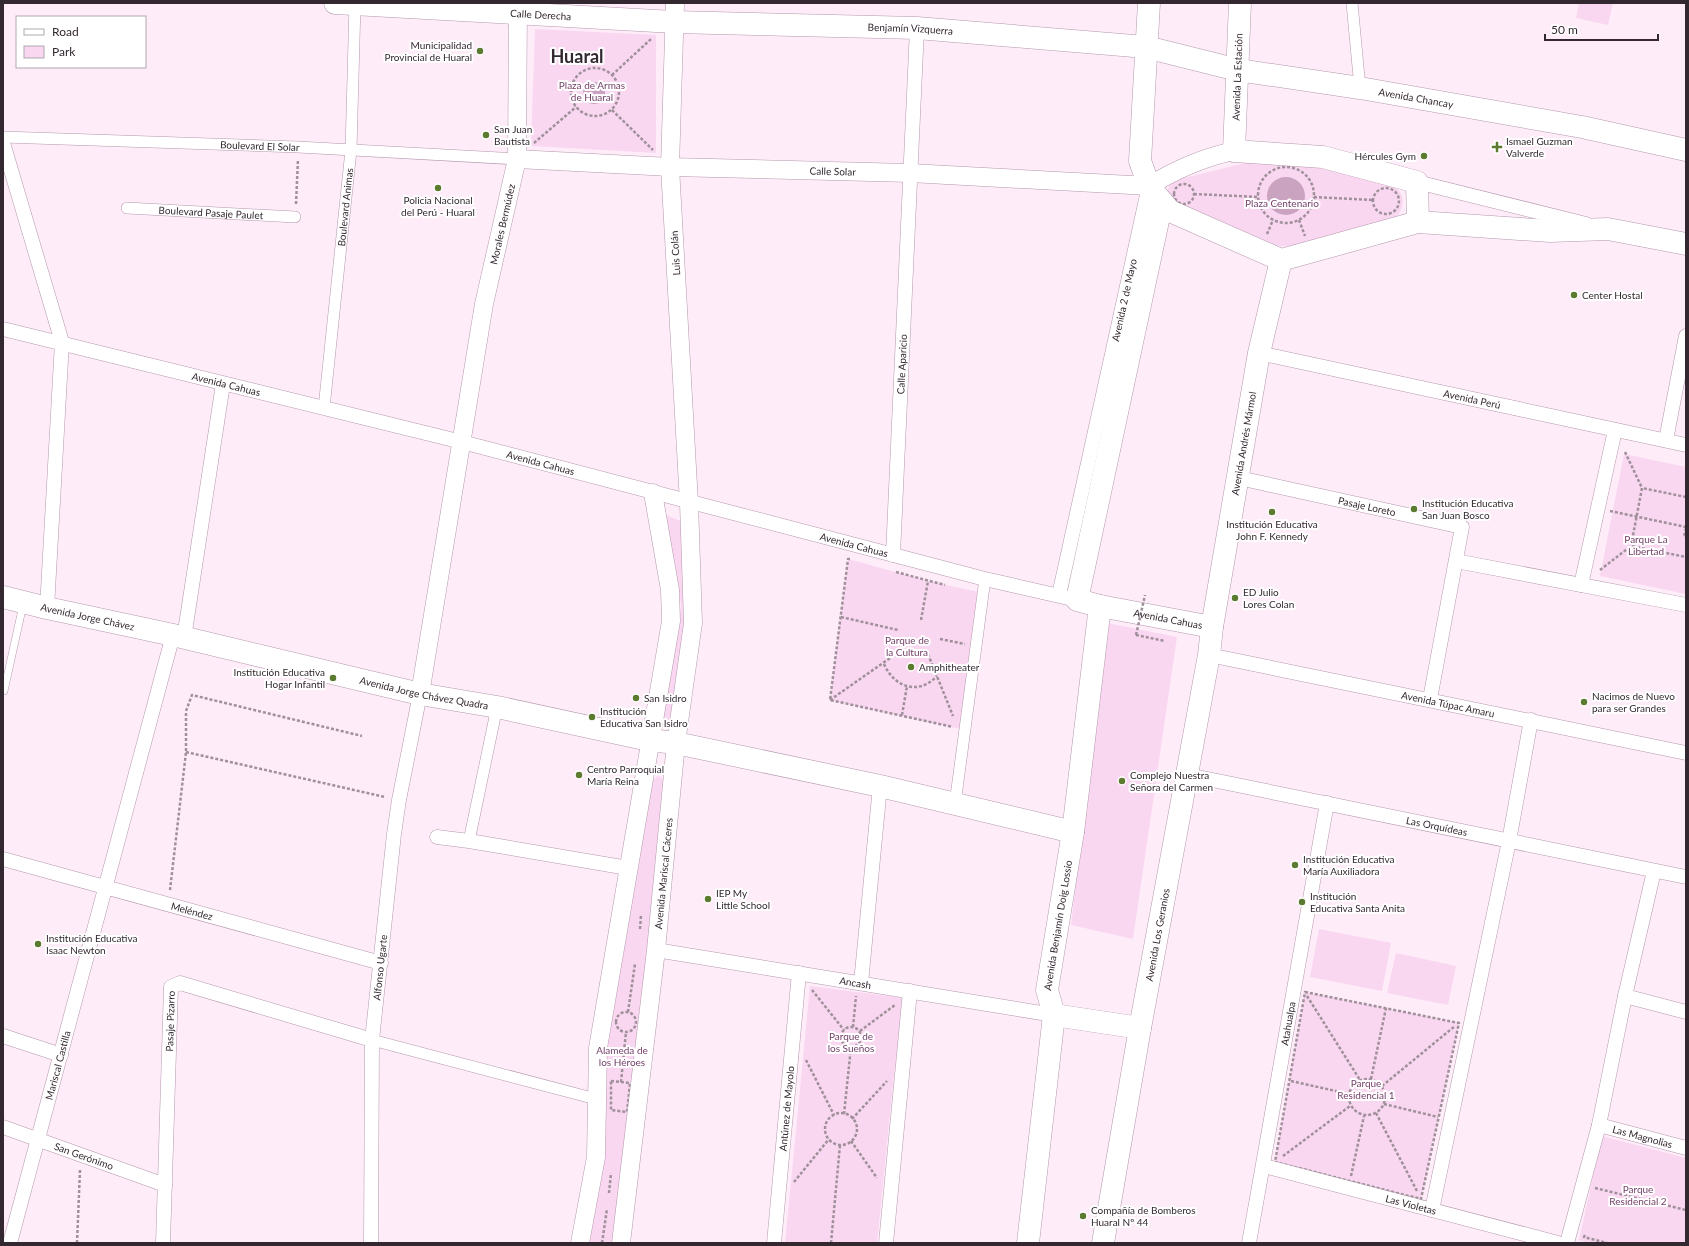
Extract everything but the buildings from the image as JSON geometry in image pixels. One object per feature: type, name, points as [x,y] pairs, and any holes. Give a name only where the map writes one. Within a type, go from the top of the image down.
[{"type":"main road","name":"Calle Derecha","points":[[349,3],[674,12]]},
{"type":"main road","points":[[1149,3],[1140,161],[1156,194],[1170,211],[1282,260],[1418,222],[1550,231],[1608,229],[1686,244]]},
{"type":"main road","name":"Avenida La Estación","points":[[1234,151],[1240,3]]},
{"type":"main road","name":"Benjamín Vizquerra","points":[[674,12],[918,28],[1146,47]]},
{"type":"main road","name":"Avenida Chancay","points":[[1146,47],[1238,70],[1360,88],[1582,127],[1686,150]]},
{"type":"main road","points":[[1234,151],[1323,157],[1417,182],[1418,222]]},
{"type":"main road","name":"Avenida 2 de Mayo","points":[[1068,597],[1156,194]]},
{"type":"main road","name":"Avenida Andrés Mármol","points":[[1212,627],[1239,478],[1259,353],[1282,260]]},
{"type":"main road","name":"Avenida Jorge Chávez","points":[[3,597],[178,636]]},
{"type":"main road","name":"Avenida Cahuas","points":[[1068,597],[1100,606],[1212,627]]},
{"type":"main road","name":"Avenida Benjamín Doig Lossio","points":[[1031,1242],[1054,1015],[1047,990],[1072,832],[1100,606]]},
{"type":"main road","name":"Avenida Los Geranios","points":[[1103,1243],[1140,1028],[1188,775],[1209,655],[1212,627]]},
{"type":"main road","name":"Avenida Jorge Chávez Quadra","points":[[178,636],[420,694],[496,707],[650,740],[676,743],[880,786],[1072,832]]},
{"type":"main road","points":[[1054,1015],[1140,1028]]},
{"type":"street","name":"Boulevard Animas","points":[[324,408],[351,150],[349,3]]},
{"type":"street","points":[[1352,3],[1360,88]]},
{"type":"street","name":"Morales Bermúdez","points":[[420,694],[484,304],[517,159],[518,8]]},
{"type":"street","name":"Luis Colán","points":[[674,12],[670,168],[690,503]]},
{"type":"street","name":"Calle Aparicio","points":[[893,555],[918,28]]},
{"type":"street","name":"Boulevard El Solar","points":[[3,137],[298,147],[517,159]]},
{"type":"street","points":[[3,143],[62,342],[47,608]]},
{"type":"street","points":[[1156,194],[1166,176],[1219,154],[1234,151]]},
{"type":"street","name":"Calle Solar","points":[[517,159],[670,168],[910,173],[1156,194]]},
{"type":"street","points":[[1417,182],[1608,229]]},
{"type":"street","name":"Boulevard Pasaje Paulet","points":[[127,208],[295,217]]},
{"type":"street","name":"Avenida Cahuas","points":[[3,329],[62,342],[224,384],[462,442],[690,503],[985,579],[1068,597]]},
{"type":"street","points":[[1666,440],[1686,336]]},
{"type":"street","name":"Avenida Perú","points":[[1259,353],[1686,445]]},
{"type":"street","name":"Mariscal Castilla","points":[[10,1243],[105,887],[178,636],[224,384]]},
{"type":"street","points":[[1581,585],[1615,430]]},
{"type":"street","name":"Pasaje Loreto","points":[[1239,478],[1462,527],[1456,561]]},
{"type":"street","points":[[580,1243],[596,1157],[598,1048],[671,621],[670,590],[653,493]]},
{"type":"street","name":"Avenida Mariscal Cáceres","points":[[621,1243],[656,950],[676,743],[693,623],[690,503]]},
{"type":"street","points":[[1430,699],[1456,561],[1686,605]]},
{"type":"street","points":[[955,804],[985,579]]},
{"type":"street","name":"Avenida Túpac Amaru","points":[[1209,655],[1430,699],[1686,753]]},
{"type":"street","name":"Alfonso Ugarte","points":[[372,1243],[372,1040],[394,834],[399,800],[420,694]]},
{"type":"street","points":[[469,841],[496,707]]},
{"type":"street","points":[[1432,1210],[1509,841],[1531,720]]},
{"type":"street","name":"Las Orquídeas","points":[[1188,775],[1686,877]]},
{"type":"street","points":[[859,988],[880,786]]},
{"type":"street","name":"Atahualpa","points":[[1249,1243],[1270,1164],[1327,803]]},
{"type":"street","points":[[437,837],[628,868]]},
{"type":"street","name":"Meléndez","points":[[3,859],[381,963]]},
{"type":"street","points":[[1567,1243],[1599,1125],[1625,996],[1654,870]]},
{"type":"street","name":"Ancash","points":[[656,950],[799,974],[859,988],[910,991],[1054,1015]]},
{"type":"street","name":"Antúnez de Mayolo","points":[[774,1243],[799,974]]},
{"type":"street","name":"Pasaje Pizarro","points":[[163,1243],[171,987],[180,983],[372,1040]]},
{"type":"street","points":[[886,1243],[910,991]]},
{"type":"street","points":[[1625,996],[1686,1012]]},
{"type":"street","points":[[3,1036],[61,1055]]},
{"type":"street","points":[[372,1040],[596,1099]]},
{"type":"street","name":"Las Magnolias","points":[[1599,1125],[1686,1148]]},
{"type":"street","name":"San Gerónimo","points":[[3,1127],[165,1185]]},
{"type":"street","name":"Las Violetas","points":[[1270,1164],[1432,1210],[1558,1243]]},
{"type":"lane","points":[[4,691],[24,602]]},
{"type":"path","points":[[612,75],[656,35],[674,12]]},
{"type":"path","points":[[589,68],[602,69],[612,75],[619,88],[619,96],[612,110],[605,114],[590,116],[582,113],[571,100],[571,84],[575,77],[589,68]]},
{"type":"path","points":[[531,146],[576,107]]},
{"type":"path","points":[[612,110],[656,153]]},
{"type":"path","points":[[531,139],[531,146]]},
{"type":"path","points":[[656,145],[656,153]]},
{"type":"path","points":[[531,146],[539,147]]},
{"type":"path","points":[[295,217],[298,147]]},
{"type":"path","points":[[648,152],[656,153]]},
{"type":"path","points":[[1285,167],[1299,169],[1307,175],[1312,183],[1314,197],[1310,211],[1303,218],[1294,222],[1284,223],[1273,220],[1261,209],[1258,197],[1260,183],[1265,175],[1272,170],[1285,167]]},
{"type":"path","points":[[1183,183],[1190,185],[1194,194],[1192,200],[1186,204],[1176,201],[1173,195],[1174,188],[1183,183]]},
{"type":"path","points":[[1384,188],[1389,188],[1396,192],[1400,200],[1394,212],[1382,214],[1375,208],[1373,200],[1376,192],[1384,188]]},
{"type":"path","points":[[1194,194],[1258,197]]},
{"type":"path","points":[[1314,197],[1373,200]]},
{"type":"path","points":[[1267,234],[1273,220]]},
{"type":"path","points":[[1581,585],[1631,546],[1642,488],[1615,430]]},
{"type":"path","points":[[1642,488],[1686,497]]},
{"type":"path","points":[[1598,508],[1686,528],[1684,537],[1686,537]]},
{"type":"path","points":[[1631,546],[1686,557]]},
{"type":"path","points":[[830,700],[848,559],[855,561]]},
{"type":"path","points":[[891,571],[948,586]]},
{"type":"path","points":[[921,620],[928,581]]},
{"type":"path","points":[[1145,595],[1136,635],[1165,641]]},
{"type":"path","points":[[841,617],[898,630]]},
{"type":"path","points":[[940,639],[977,646]]},
{"type":"path","points":[[830,700],[884,664],[903,649]]},
{"type":"path","points":[[928,654],[955,720],[965,730]]},
{"type":"path","points":[[884,664],[892,678],[899,683],[915,688],[924,686],[937,676]]},
{"type":"path","points":[[902,715],[907,686]]},
{"type":"path","points":[[169,904],[186,752],[186,710],[192,695],[362,736]]},
{"type":"path","points":[[830,700],[965,730]]},
{"type":"path","points":[[186,752],[399,800]]},
{"type":"path","points":[[635,928],[644,929]]},
{"type":"path","points":[[630,963],[639,964]]},
{"type":"path","points":[[628,1012],[635,964]]},
{"type":"path","points":[[810,986],[817,987]]},
{"type":"path","points":[[809,994],[810,986]]},
{"type":"path","points":[[810,986],[844,1030]]},
{"type":"path","points":[[853,1027],[859,988]]},
{"type":"path","points":[[1270,1164],[1305,992]]},
{"type":"path","points":[[1305,992],[1459,1023]]},
{"type":"path","points":[[1305,992],[1360,1080]]},
{"type":"path","points":[[860,1031],[898,1003]]},
{"type":"path","points":[[1371,1080],[1386,1008]]},
{"type":"path","points":[[628,1012],[634,1015],[636,1022],[634,1028],[626,1032],[617,1027],[616,1020],[622,1013],[628,1012]]},
{"type":"path","points":[[1421,1200],[1459,1023]]},
{"type":"path","points":[[1382,1086],[1459,1023]]},
{"type":"path","points":[[844,1030],[853,1027],[860,1031]]},
{"type":"path","points":[[844,1030],[842,1039],[845,1045],[851,1047],[857,1046],[861,1041],[860,1031]]},
{"type":"path","points":[[621,1082],[626,1032]]},
{"type":"path","points":[[844,1114],[851,1047]]},
{"type":"path","points":[[803,1063],[803,1056],[834,1115]]},
{"type":"path","points":[[852,1119],[889,1079]]},
{"type":"path","points":[[1360,1080],[1371,1080],[1382,1086],[1384,1092],[1384,1104],[1376,1113],[1364,1116],[1359,1114],[1350,1106],[1349,1094],[1354,1084],[1360,1080]]},
{"type":"path","points":[[611,1081],[621,1082],[630,1083],[627,1112],[611,1110],[611,1081]]},
{"type":"path","points":[[1290,1081],[1349,1094]]},
{"type":"path","points":[[1384,1104],[1439,1117]]},
{"type":"path","points":[[1270,1164],[1350,1106]]},
{"type":"path","points":[[1376,1113],[1421,1200]]},
{"type":"path","points":[[844,1114],[852,1119],[856,1128],[854,1137],[851,1141],[840,1145],[829,1140],[826,1136],[825,1126],[826,1122],[834,1115],[844,1114]]},
{"type":"path","points":[[1350,1181],[1364,1116]]},
{"type":"path","points":[[791,1179],[790,1187],[829,1140]]},
{"type":"path","points":[[851,1141],[878,1179]]},
{"type":"path","points":[[831,1243],[840,1145]]},
{"type":"path","points":[[77,1243],[81,1154]]},
{"type":"path","points":[[1270,1164],[1421,1200]]},
{"type":"path","points":[[1594,1195],[1595,1188],[1686,1210]]},
{"type":"path","points":[[602,1243],[607,1209]]},
{"type":"path","points":[[1586,1230],[1584,1237],[1607,1243]]},
{"type":"green space","points":[[1579,3],[1613,3],[1608,25],[1576,18]]},
{"type":"green space","name":"Plaza de Armas de Huaral","points":[[535,29],[656,35],[656,153],[531,146]]},
{"type":"green space","name":"Plaza Centenario","points":[[1253,161],[1319,164],[1395,186],[1401,193],[1403,205],[1397,217],[1309,246],[1273,246],[1178,208],[1167,193],[1170,183],[1176,180]]},
{"type":"green space","name":"Parque La Libertad","points":[[1624,454],[1686,467],[1686,594],[1600,576]]},
{"type":"green space","points":[[661,513],[683,522],[688,612],[670,722],[668,726],[664,727],[660,725],[681,606],[675,562]]},
{"type":"green space","name":"Parque de la Cultura","points":[[848,559],[928,581],[983,593],[965,730],[830,700]]},
{"type":"green space","name":"Complejo Nuestra Señora del Carmen","points":[[1107,623],[1177,637],[1133,939],[1071,925]]},
{"type":"green space","name":"Alameda de los Héroes","points":[[657,776],[661,777],[666,783],[617,1243],[588,1243],[606,1058],[652,782]]},
{"type":"green space","points":[[1319,929],[1391,943],[1382,991],[1310,977]]},
{"type":"green space","points":[[1396,953],[1456,966],[1448,1005],[1387,993]]},
{"type":"green space","name":"Parque de los Sueños","points":[[810,986],[904,998],[894,1074],[877,1243],[785,1243]]},
{"type":"green space","name":"Parque Residencial 1","points":[[1305,992],[1459,1023],[1421,1199],[1275,1162]]},
{"type":"green space","name":"Parque Residencial 2","points":[[1602,1136],[1686,1158],[1686,1243],[1589,1243],[1579,1240]]},
{"type":"shaded area","points":[[594,82],[602,85],[605,93],[602,101],[594,104],[586,101],[583,93],[586,85]]},
{"type":"shaded area","points":[[1282,177],[1290,177],[1297,180],[1302,185],[1305,196],[1302,207],[1297,212],[1290,215],[1282,215],[1275,212],[1270,207],[1267,200],[1267,192],[1270,185],[1275,180]]},
{"type":"place","name":"Municipalidad Provincial de Huaral","points":[[480,51]]},
{"type":"place","name":"San Juan Bautista","points":[[486,135]]},
{"type":"place","name":"Ismael Guzman Valverde","points":[[1497,147]]},
{"type":"place","name":"Hércules Gym","points":[[1424,156]]},
{"type":"place","name":"Policia Nacional del Perú - Huaral","points":[[438,188]]},
{"type":"place","name":"Center Hostal","points":[[1574,295]]},
{"type":"place","name":"Institución Educativa San Juan Bosco","points":[[1414,509]]},
{"type":"place","name":"Institución Educativa John F. Kennedy","points":[[1272,512]]},
{"type":"place","name":"ED Julio Lores Colan","points":[[1235,598]]},
{"type":"place","name":"Amphitheater","points":[[911,667]]},
{"type":"place","name":"Institución Educativa Hogar Infantil","points":[[333,678]]},
{"type":"place","name":"San Isidro","points":[[636,698]]},
{"type":"place","name":"Nacimos de Nuevo para ser Grandes","points":[[1584,702]]},
{"type":"place","name":"Institución Educativa San Isidro","points":[[592,717]]},
{"type":"place","name":"Centro Parroquial María Reina","points":[[579,775]]},
{"type":"place","name":"Complejo Nuestra Señora del Carmen","points":[[1122,781]]},
{"type":"place","name":"Institución Educativa María Auxiliadora","points":[[1295,865]]},
{"type":"place","name":"IEP My Little School","points":[[708,899]]},
{"type":"place","name":"Institución Educativa Santa Anita","points":[[1302,902]]},
{"type":"place","name":"Institución Educativa Isaac Newton","points":[[38,944]]},
{"type":"place","name":"Compañía de Bomberos Huaral Nº 44","points":[[1083,1216]]},
{"type":"district","name":"Huaral","points":[[577,57]]}]
